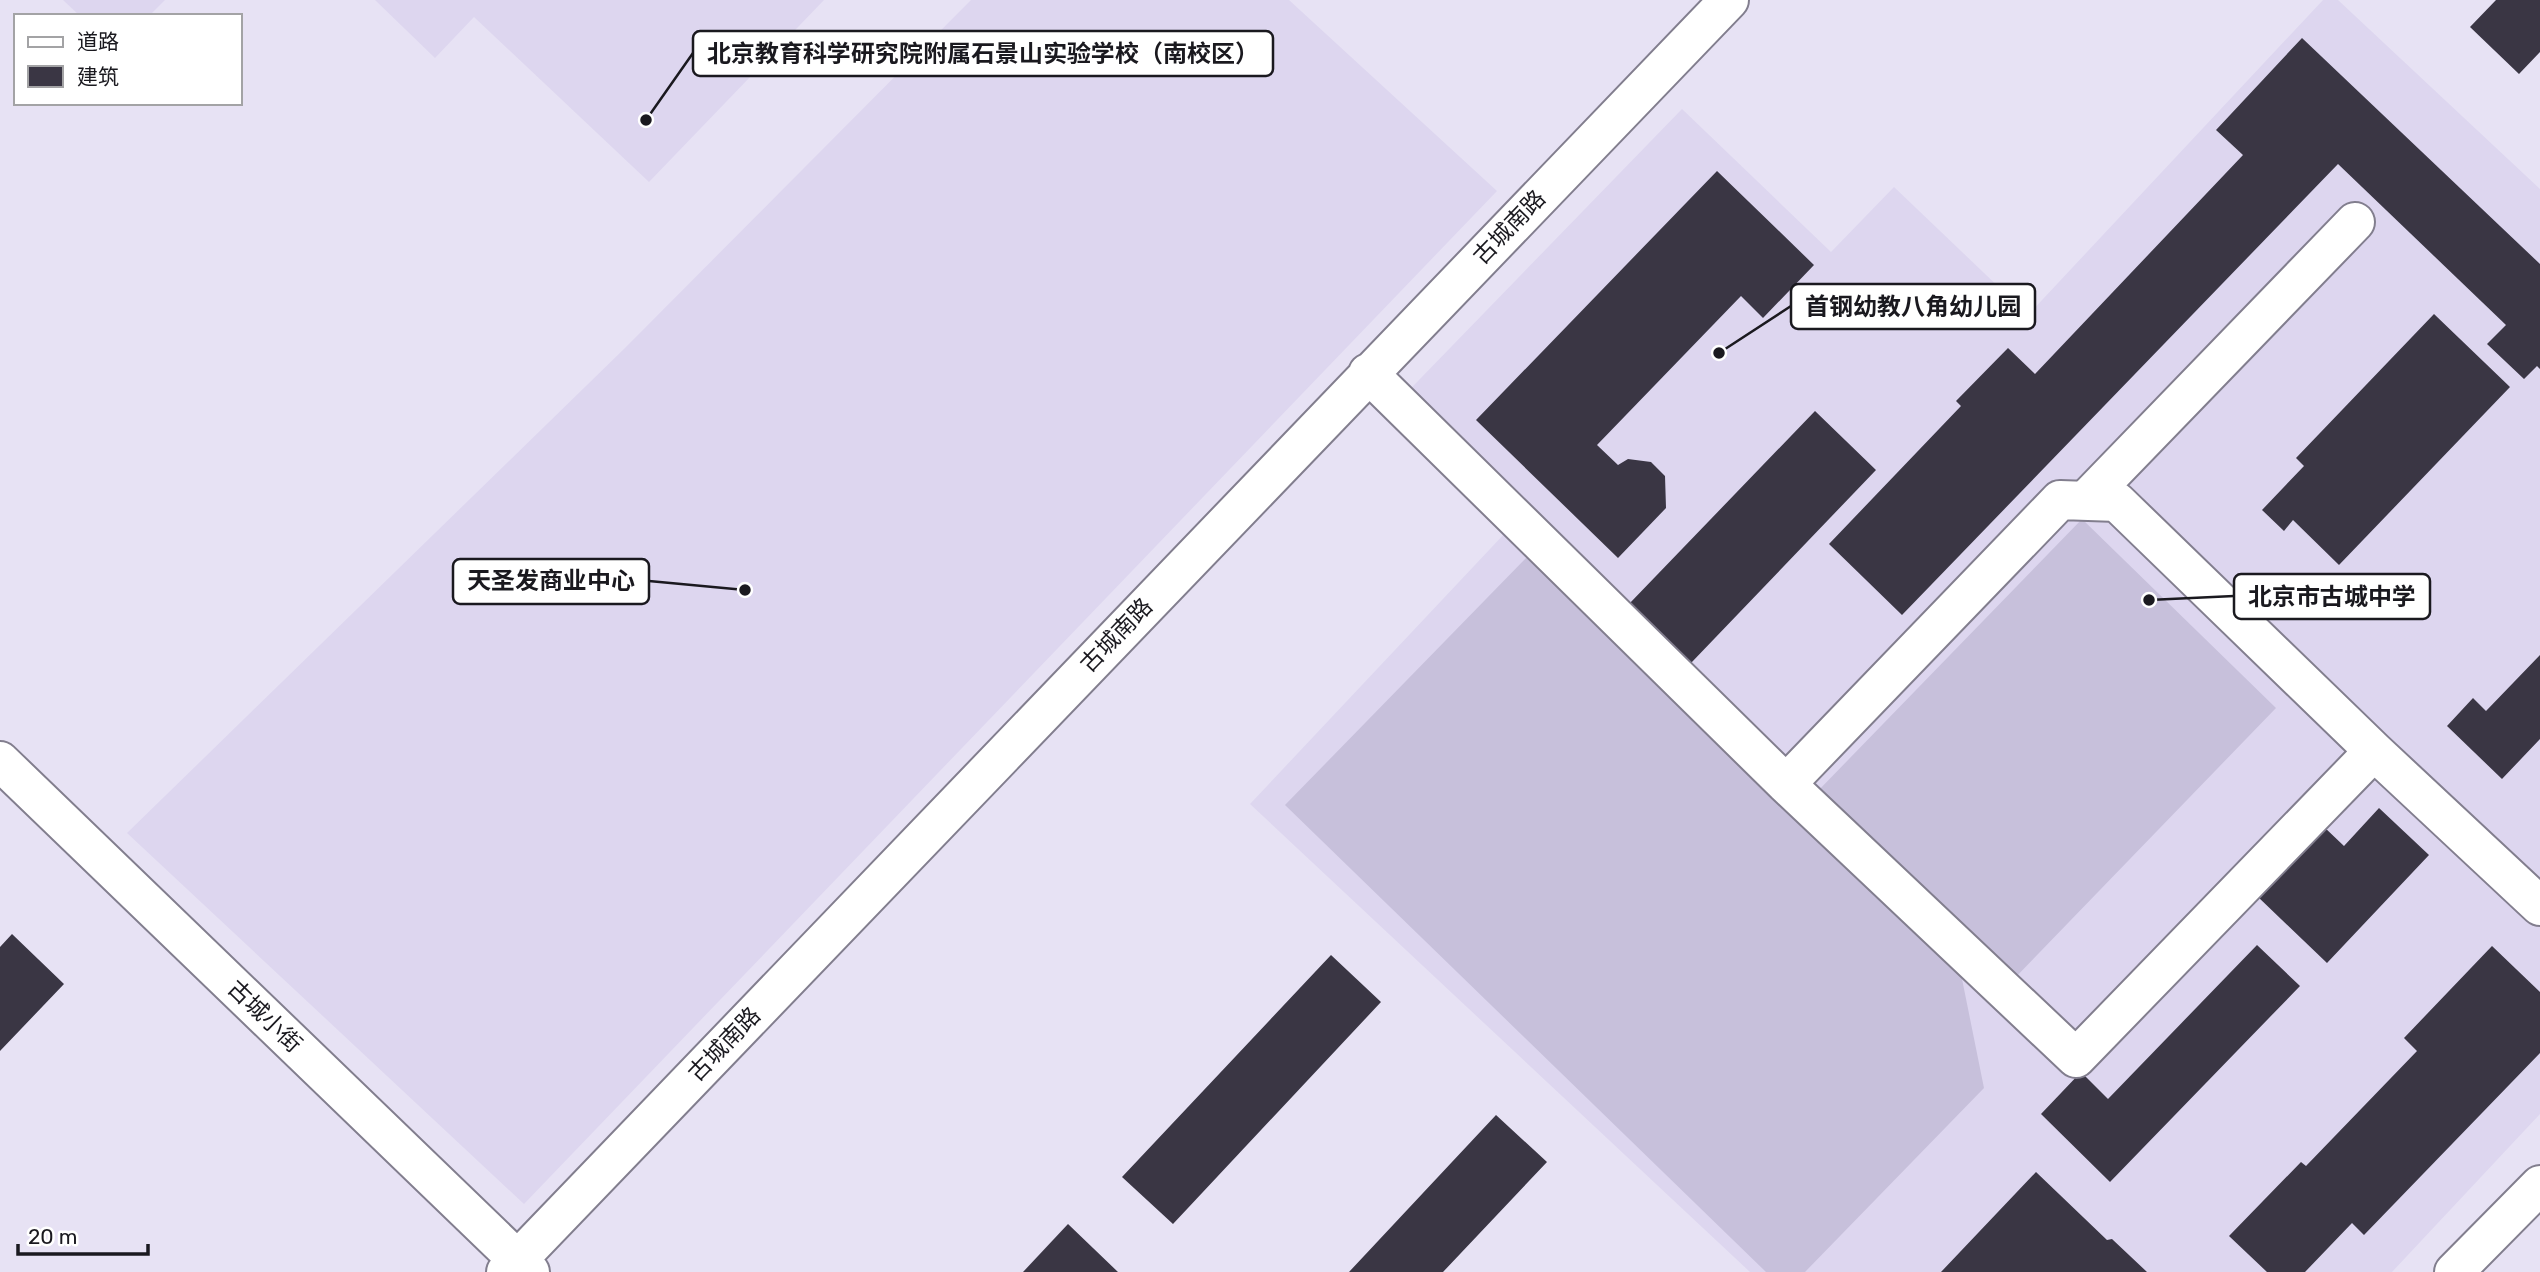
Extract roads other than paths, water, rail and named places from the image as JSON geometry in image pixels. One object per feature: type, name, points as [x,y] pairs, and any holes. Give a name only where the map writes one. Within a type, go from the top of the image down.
[{"type":"street","name":"古城南路","points":[[518,1268],[1368,373],[1729,0]]},
{"type":"street","points":[[2085,501],[2355,222]]},
{"type":"street","points":[[1368,373],[1786,784],[2076,1058],[2374,751]]},
{"type":"street","points":[[1786,784],[2060,500],[2117,502],[2374,751],[2540,906]]},
{"type":"street","name":"古城小街","points":[[0,761],[518,1268]]},
{"type":"street","points":[[2454,1272],[2540,1185]]},
{"type":"place","name":"北京教育科学研究院附属石景山实验学校（南校区）","points":[[646,120]]},
{"type":"place","name":"首钢幼教八角幼儿园","points":[[1719,353]]},
{"type":"place","name":"天圣发商业中心","points":[[745,590]]},
{"type":"place","name":"北京市古城中学","points":[[2149,600]]}]
